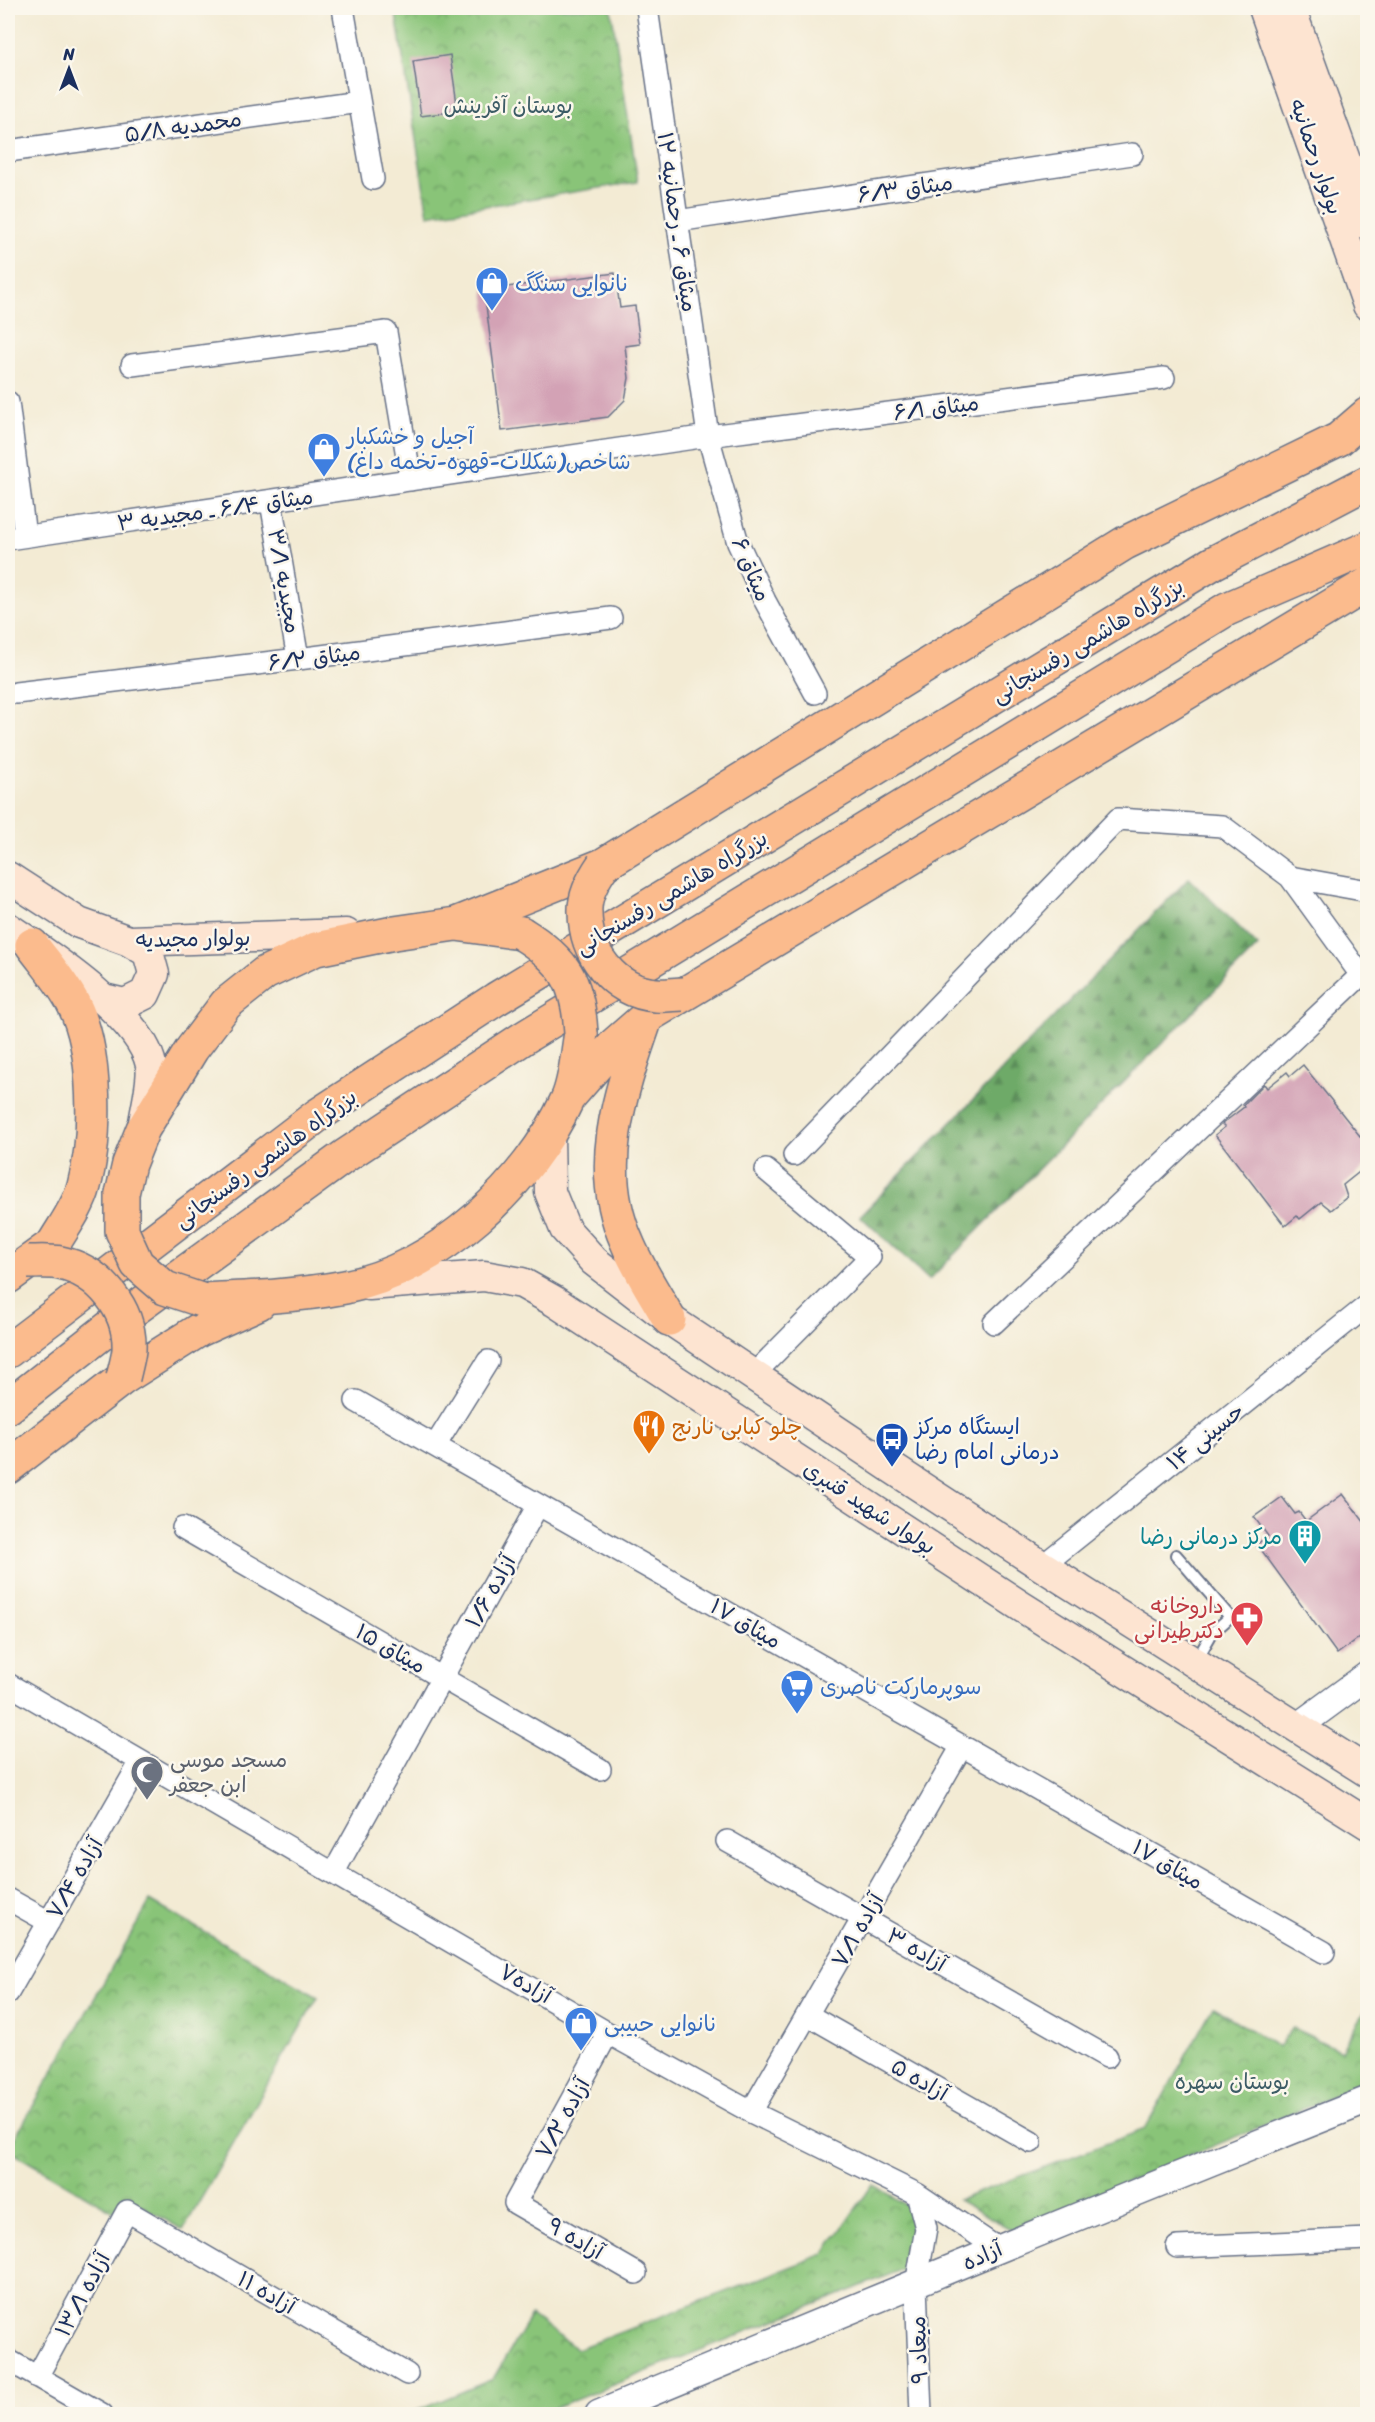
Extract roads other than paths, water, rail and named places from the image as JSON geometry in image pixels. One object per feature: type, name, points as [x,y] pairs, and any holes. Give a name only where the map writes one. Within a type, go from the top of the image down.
[{"type":"highway","points":[[1368,414],[1353,436],[1125,543],[603,866],[456,924],[394,933],[316,949],[265,973],[226,1004],[192,1049],[143,1129],[125,1179],[122,1231],[137,1264],[165,1288],[201,1300],[274,1296],[347,1287],[407,1266],[459,1234],[494,1202],[530,1163],[568,1098],[615,1044],[646,1017],[1368,584]]},
{"type":"highway","name":"بزرگراه هاشمی رفسنجانی","points":[[8,1351],[318,1115],[496,999],[1212,563],[1368,482]]},
{"type":"highway","name":"بزرگراه هاشمی رفسنجانی","points":[[8,1407],[110,1327],[336,1163],[525,1037],[1227,609],[1368,548]]},
{"type":"highway","points":[[603,866],[593,879],[584,910],[588,942],[604,969],[626,987],[654,995],[683,994]]},
{"type":"highway","points":[[456,924],[521,933],[548,950],[568,974],[579,1002],[581,1033],[568,1098]]},
{"type":"highway","points":[[20,937],[75,1005],[84,1035],[92,1084],[92,1133],[84,1188],[54,1244]]},
{"type":"highway","points":[[646,1017],[618,1102],[610,1169],[614,1199],[626,1242],[669,1319]]},
{"type":"highway","points":[[18,1269],[54,1244],[96,1208],[125,1179]]},
{"type":"highway","points":[[18,1269],[60,1262],[90,1275],[113,1296],[126,1322],[129,1350],[123,1378]]},
{"type":"highway","points":[[8,1467],[123,1378],[199,1330],[274,1296]]},
{"type":"main road","name":"بولوار رحمانیه","points":[[1264,8],[1323,136],[1368,225]]},
{"type":"main road","name":"بولوار رحمانیه","points":[[1290,8],[1368,305]]},
{"type":"main road","name":"بولوار مجیدیه","points":[[8,877],[79,924],[129,941],[394,933]]},
{"type":"main road","points":[[20,937],[104,999],[140,1038],[151,1066],[143,1129]]},
{"type":"main road","points":[[104,999],[125,1004],[145,994],[150,984],[154,974],[148,952],[129,941]]},
{"type":"main road","name":"بولوار شهید قنبری","points":[[549,1134],[550,1192],[565,1229],[594,1261],[669,1319],[1042,1566],[1368,1772]]},
{"type":"main road","name":"بولوار شهید قنبری","points":[[347,1287],[484,1276],[522,1283],[554,1301],[1019,1605],[1368,1824]]},
{"type":"main road","points":[[1019,1605],[1042,1566]]},
{"type":"street","points":[[343,8],[373,179]]},
{"type":"street","name":"میثاق ۶ ـ رحمانیه ۱۲","points":[[648,8],[708,436]]},
{"type":"street","name":"محمدیه ۵/۸","points":[[8,151],[359,102]]},
{"type":"street","name":"میثاق ۶/۳","points":[[678,221],[1132,154]]},
{"type":"street","points":[[132,365],[386,332],[411,480]]},
{"type":"street","name":"میثاق ۶/۱","points":[[708,436],[1164,378]]},
{"type":"street","points":[[8,402],[16,538]]},
{"type":"street","name":"میثاق ۶/۴ ـ مجیدیه ۳","points":[[16,538],[708,436]]},
{"type":"street","name":"میثاق ۶","points":[[708,436],[738,543],[765,601],[815,693]]},
{"type":"street","name":"مجیدیه ۳/۱","points":[[271,502],[298,659]]},
{"type":"street","points":[[1244,659],[1368,600]]},
{"type":"street","name":"میثاق ۶/۲","points":[[16,693],[611,618]]},
{"type":"street","points":[[794,1155],[1118,819],[1222,826],[1290,877],[1361,975],[994,1323]]},
{"type":"street","points":[[1290,877],[1368,891]]},
{"type":"street","points":[[753,1375],[870,1257],[766,1170]]},
{"type":"street","name":"حسینی ۱۴","points":[[1042,1566],[1368,1305]]},
{"type":"street","points":[[435,1446],[488,1361]]},
{"type":"street","name":"میثاق ۱۷","points":[[356,1401],[1324,1952]]},
{"type":"street","name":"آزاده ۱/۶","points":[[334,1872],[538,1505]]},
{"type":"street","name":"میثاق ۱۵","points":[[183,1528],[600,1769]]},
{"type":"street","points":[[1297,1727],[1368,1676]]},
{"type":"street","name":"آزاده۷","points":[[8,1684],[140,1763],[334,1872],[608,2033],[751,2112],[916,2194],[996,2248]]},
{"type":"street","name":"آزاده ۷/۱","points":[[751,2112],[962,1746]]},
{"type":"street","name":"آزاده ۷/۴","points":[[8,1993],[140,1763]]},
{"type":"street","name":"آزاده ۳","points":[[727,1841],[1107,2057]]},
{"type":"street","points":[[8,1899],[49,1922]]},
{"type":"street","name":"آزاده ۵","points":[[808,2015],[1031,2142]]},
{"type":"street","name":"آزاده ۷/۲","points":[[515,2203],[608,2033]]},
{"type":"street","name":"آزاده","points":[[599,2415],[916,2285],[996,2248],[1368,2100]]},
{"type":"street","name":"میعاد ۹","points":[[916,2194],[926,2228],[916,2285],[921,2415]]},
{"type":"street","name":"آزاده ۹","points":[[515,2203],[636,2273]]},
{"type":"street","name":"آزاده ۱۱","points":[[127,2211],[407,2374]]},
{"type":"street","name":"آزاده ۱۳/۱","points":[[37,2377],[127,2211]]},
{"type":"street","points":[[1177,2247],[1368,2240]]},
{"type":"street","points":[[8,2360],[102,2415]]},
{"type":"lane","points":[[1176,1556],[1230,1617],[1212,1633],[1196,1659],[1197,1664]]},
{"type":"place","name":"نانوایی سنگگ","points":[[492,312]]},
{"type":"place","name":"آجیل و خشکبار شاخص(شکلات-قهوه-تخمه داغ)","points":[[324,478]]},
{"type":"place","name":"چلو کبابی نارنج","points":[[649,1455]]},
{"type":"place","name":"ایستگاه مرکز درمانی امام رضا","points":[[892,1468]]},
{"type":"place","name":"مرکز درمانی رضا","points":[[1305,1565]]},
{"type":"place","name":"داروخانه دکترطیرانی","points":[[1247,1647]]},
{"type":"place","name":"سوپرمارکت ناصری","points":[[797,1715]]},
{"type":"place","name":"مسجد موسی ابن جعفر","points":[[147,1801]]},
{"type":"place","name":"نانوایی حبیبی","points":[[581,2052]]},
{"type":"park label","name":"بوستان آفرینش","points":[[508,105]]},
{"type":"park label","name":"بوستان سهره","points":[[1232,2081]]}]
